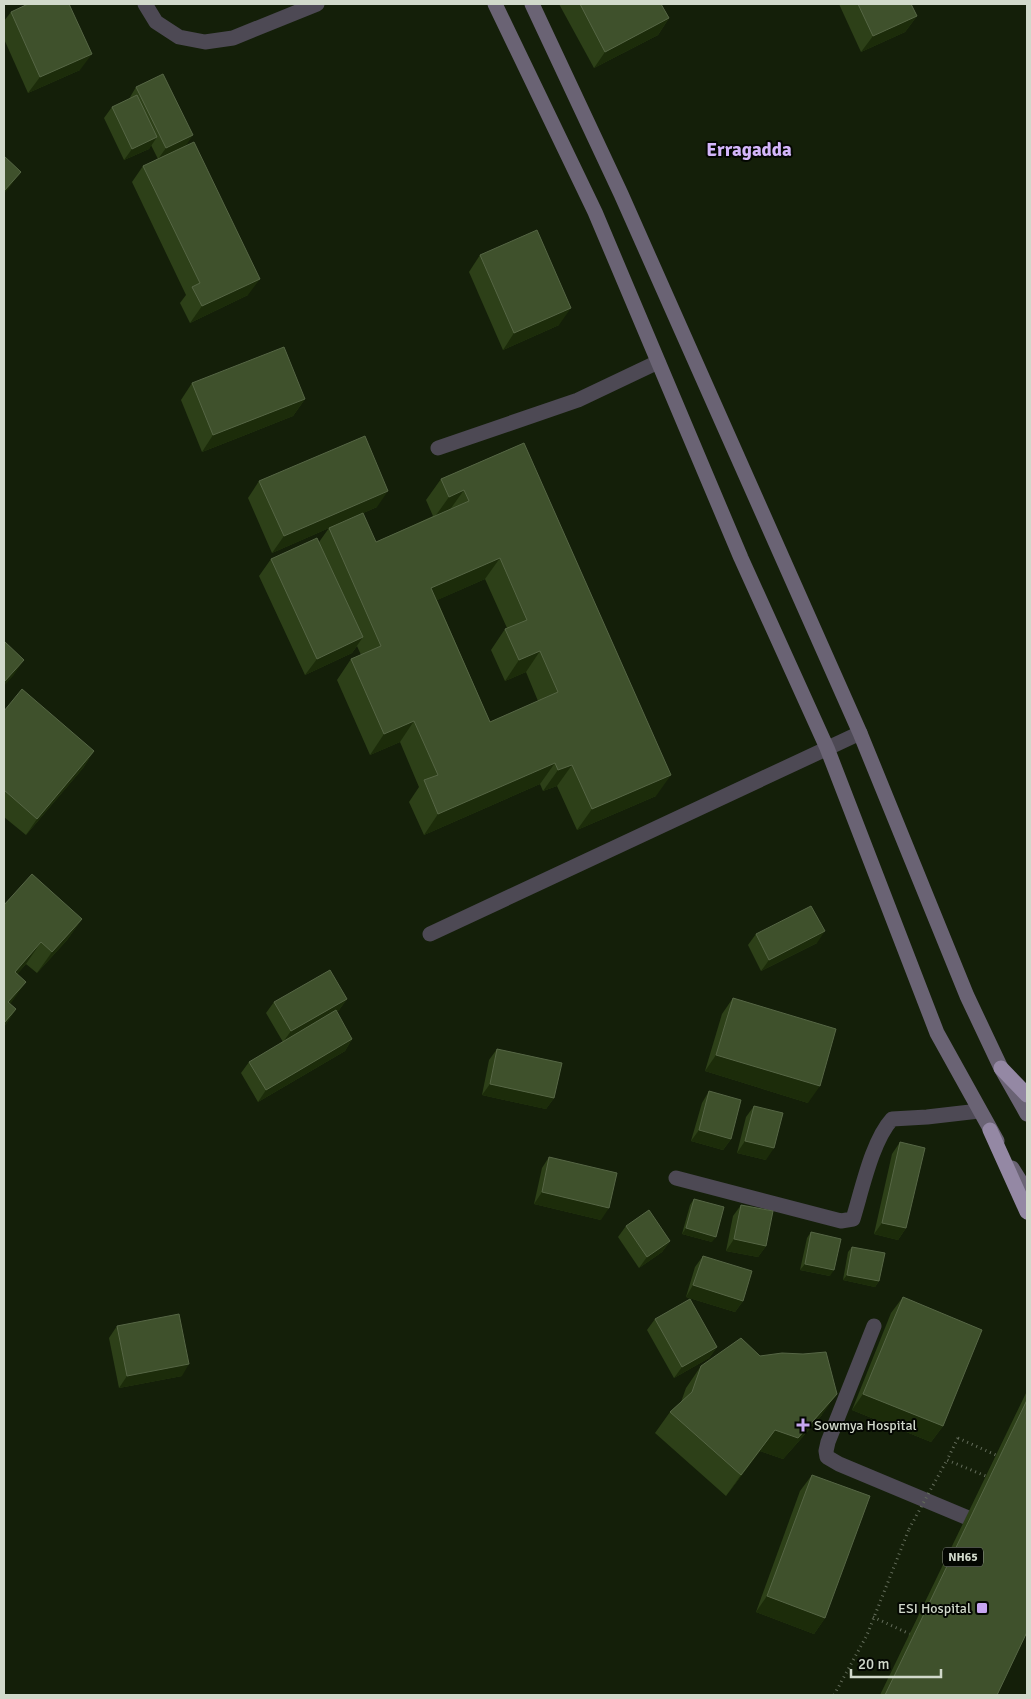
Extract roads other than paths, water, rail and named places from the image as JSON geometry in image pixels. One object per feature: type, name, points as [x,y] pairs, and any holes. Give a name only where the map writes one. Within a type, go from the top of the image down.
[{"type":"highway","points":[[1001,1068],[1027,1095]]},
{"type":"highway","points":[[990,1130],[1027,1212]]},
{"type":"highway","name":"NH65","points":[[972,1540],[982,1519]]},
{"type":"main road","points":[[496,4],[595,212],[741,558],[827,748],[937,1033],[979,1111],[1027,1192]]},
{"type":"main road","points":[[532,4],[621,194],[860,733],[967,996],[1001,1068],[1027,1114]]},
{"type":"street","points":[[145,4],[156,22],[179,38],[205,42],[234,38],[318,4]]},
{"type":"street","points":[[438,448],[578,400],[658,362]]},
{"type":"street","points":[[430,934],[860,733]]},
{"type":"street","points":[[676,1178],[841,1221],[853,1219],[876,1145],[884,1128],[892,1119],[979,1111]]},
{"type":"street","points":[[874,1326],[828,1442],[827,1457],[839,1464],[982,1519]]},
{"type":"place","name":"Sowmya Hospital","points":[[803,1425]]},
{"type":"place","name":"ESI Hospital","points":[[982,1608]]},
{"type":"district","name":"Erragadda","points":[[749,150]]}]
